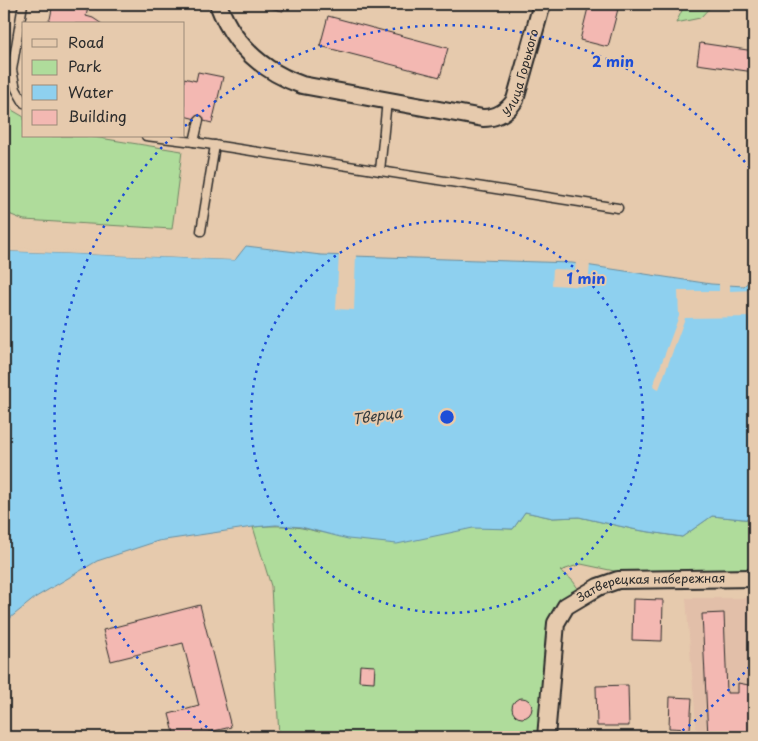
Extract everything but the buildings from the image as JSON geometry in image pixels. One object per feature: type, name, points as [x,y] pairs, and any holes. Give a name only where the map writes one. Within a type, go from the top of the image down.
[{"type":"street","points":[[218,4],[230,29],[242,46],[256,60],[273,72],[302,85],[387,100]]},
{"type":"street","name":"улица Горького","points":[[387,100],[478,118],[488,118],[501,114],[515,100],[542,4]]},
{"type":"street","name":"Затверецкая набережная","points":[[546,737],[553,641],[556,623],[566,606],[598,587],[618,580],[754,578]]},
{"type":"lane","points":[[22,100],[16,89],[12,70],[23,4]]},
{"type":"lane","points":[[380,171],[387,100]]},
{"type":"lane","points":[[194,142],[199,120]]},
{"type":"lane","points":[[162,138],[618,208]]},
{"type":"lane","points":[[201,231],[215,145]]},
{"type":"shaded area","points":[[686,598],[754,598],[754,737],[697,737]]},
{"type":"green space","points":[[685,4],[713,4],[700,18],[676,23]]},
{"type":"green space","points":[[4,86],[12,110],[22,116],[22,138],[100,138],[182,151],[172,229],[24,220],[4,212]]},
{"type":"green space","points":[[525,512],[553,518],[579,517],[637,530],[682,537],[712,516],[754,520],[754,573],[619,572],[581,564],[560,571],[570,578],[579,594],[561,602],[542,737],[279,737],[271,586],[253,527],[286,526],[318,532],[436,535],[473,527],[513,529]]},
{"type":"water","name":"Тверца","points":[[246,246],[321,255],[572,263],[711,284],[744,286],[754,277],[754,520],[712,516],[682,537],[637,530],[579,517],[553,518],[525,512],[513,529],[473,528],[397,544],[348,539],[301,527],[276,525],[253,527],[158,541],[97,561],[36,597],[4,623],[4,251],[235,260]]},
{"type":"pier","points":[[4,248],[236,256],[235,260],[4,251]]},
{"type":"pier","points":[[339,253],[356,254],[354,310],[336,309]]},
{"type":"pier","points":[[576,261],[590,263],[588,287],[552,285],[553,269],[575,270]]},
{"type":"pier","points":[[719,282],[730,282],[730,291],[754,290],[754,317],[685,318],[659,389],[653,386],[679,316],[678,291],[719,291]]}]
